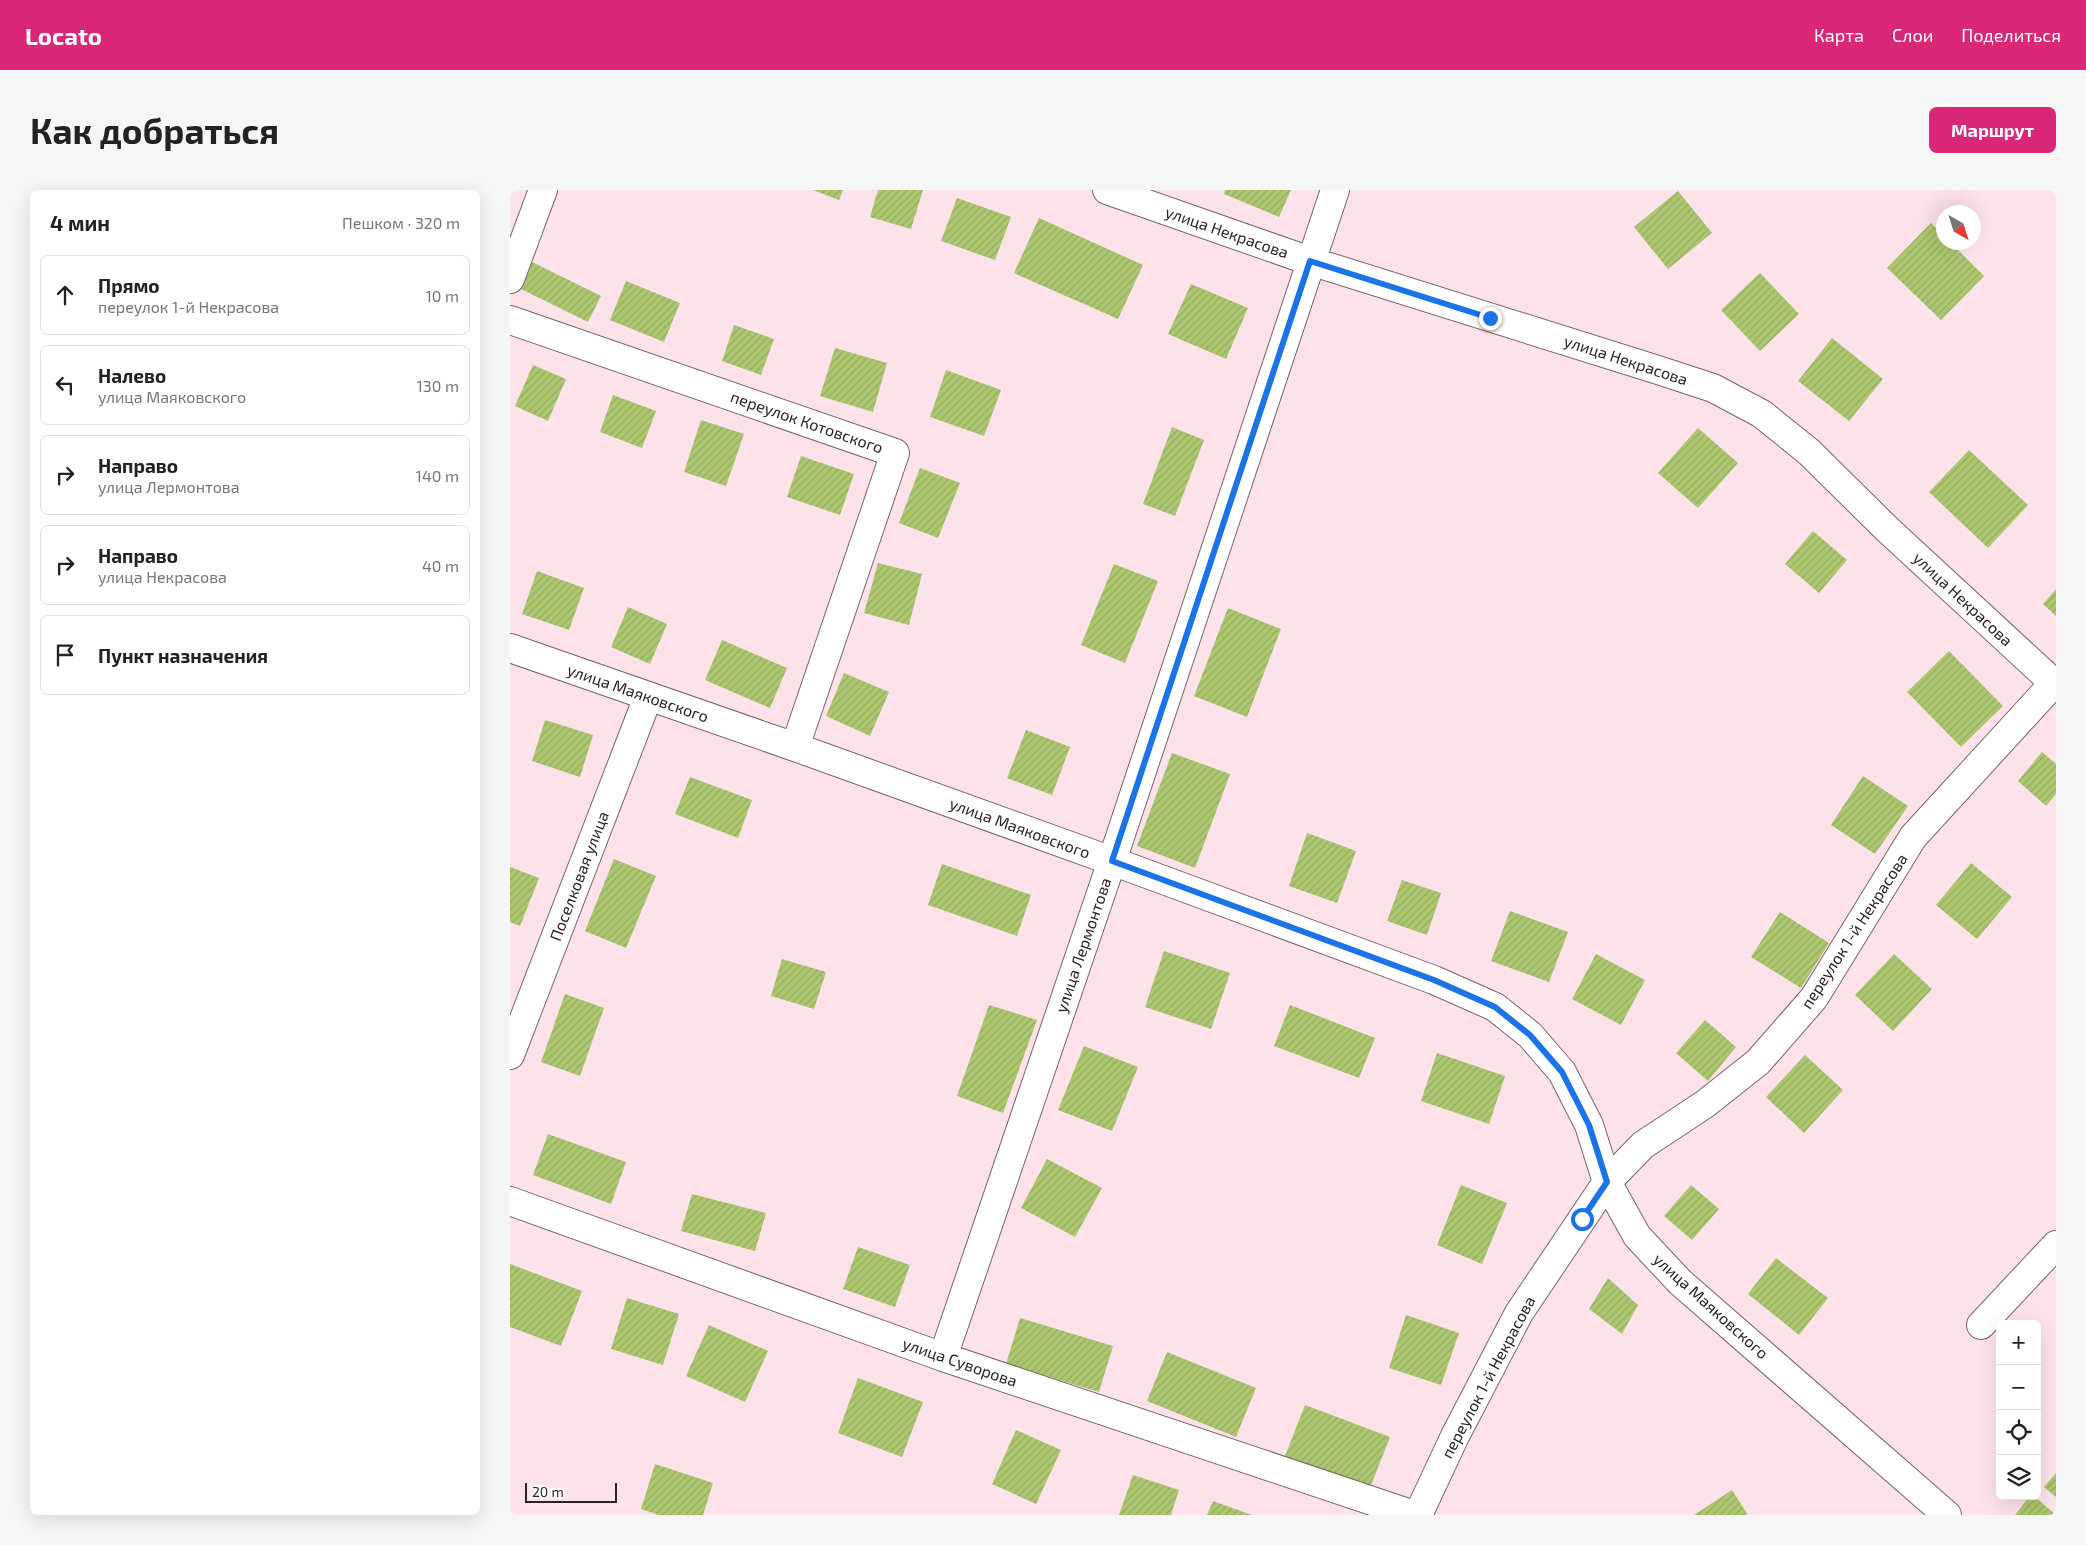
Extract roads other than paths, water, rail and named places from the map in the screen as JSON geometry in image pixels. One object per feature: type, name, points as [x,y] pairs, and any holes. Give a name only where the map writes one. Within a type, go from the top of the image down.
[{"type":"street","points":[[510,279],[543,190]]},
{"type":"street","name":"улица Некрасова","points":[[1107,190],[1310,261],[1713,388],[1762,414],[1809,452],[1887,529],[2055,684]]},
{"type":"street","name":"улица Лермонтова","points":[[943,1357],[1112,861],[1335,190]]},
{"type":"street","name":"переулок Котовского","points":[[510,320],[894,453],[795,747]]},
{"type":"street","name":"улица Маяковского","points":[[510,648],[648,698],[795,747],[1112,861],[1434,980],[1495,1007],[1530,1035],[1562,1072],[1589,1125],[1607,1182],[1637,1236],[1680,1282],[1947,1515]]},
{"type":"street","name":"переулок 1-й Некрасова","points":[[1418,1515],[1455,1436],[1519,1313],[1607,1182],[1643,1145],[1705,1104],[1758,1062],[1814,998],[1913,837],[2055,684]]},
{"type":"street","name":"Поселковая улица","points":[[510,1055],[648,698]]},
{"type":"street","name":"улица Суворова","points":[[510,1201],[943,1357],[1414,1515]]},
{"type":"street","points":[[1981,1325],[2056,1245]]}]
